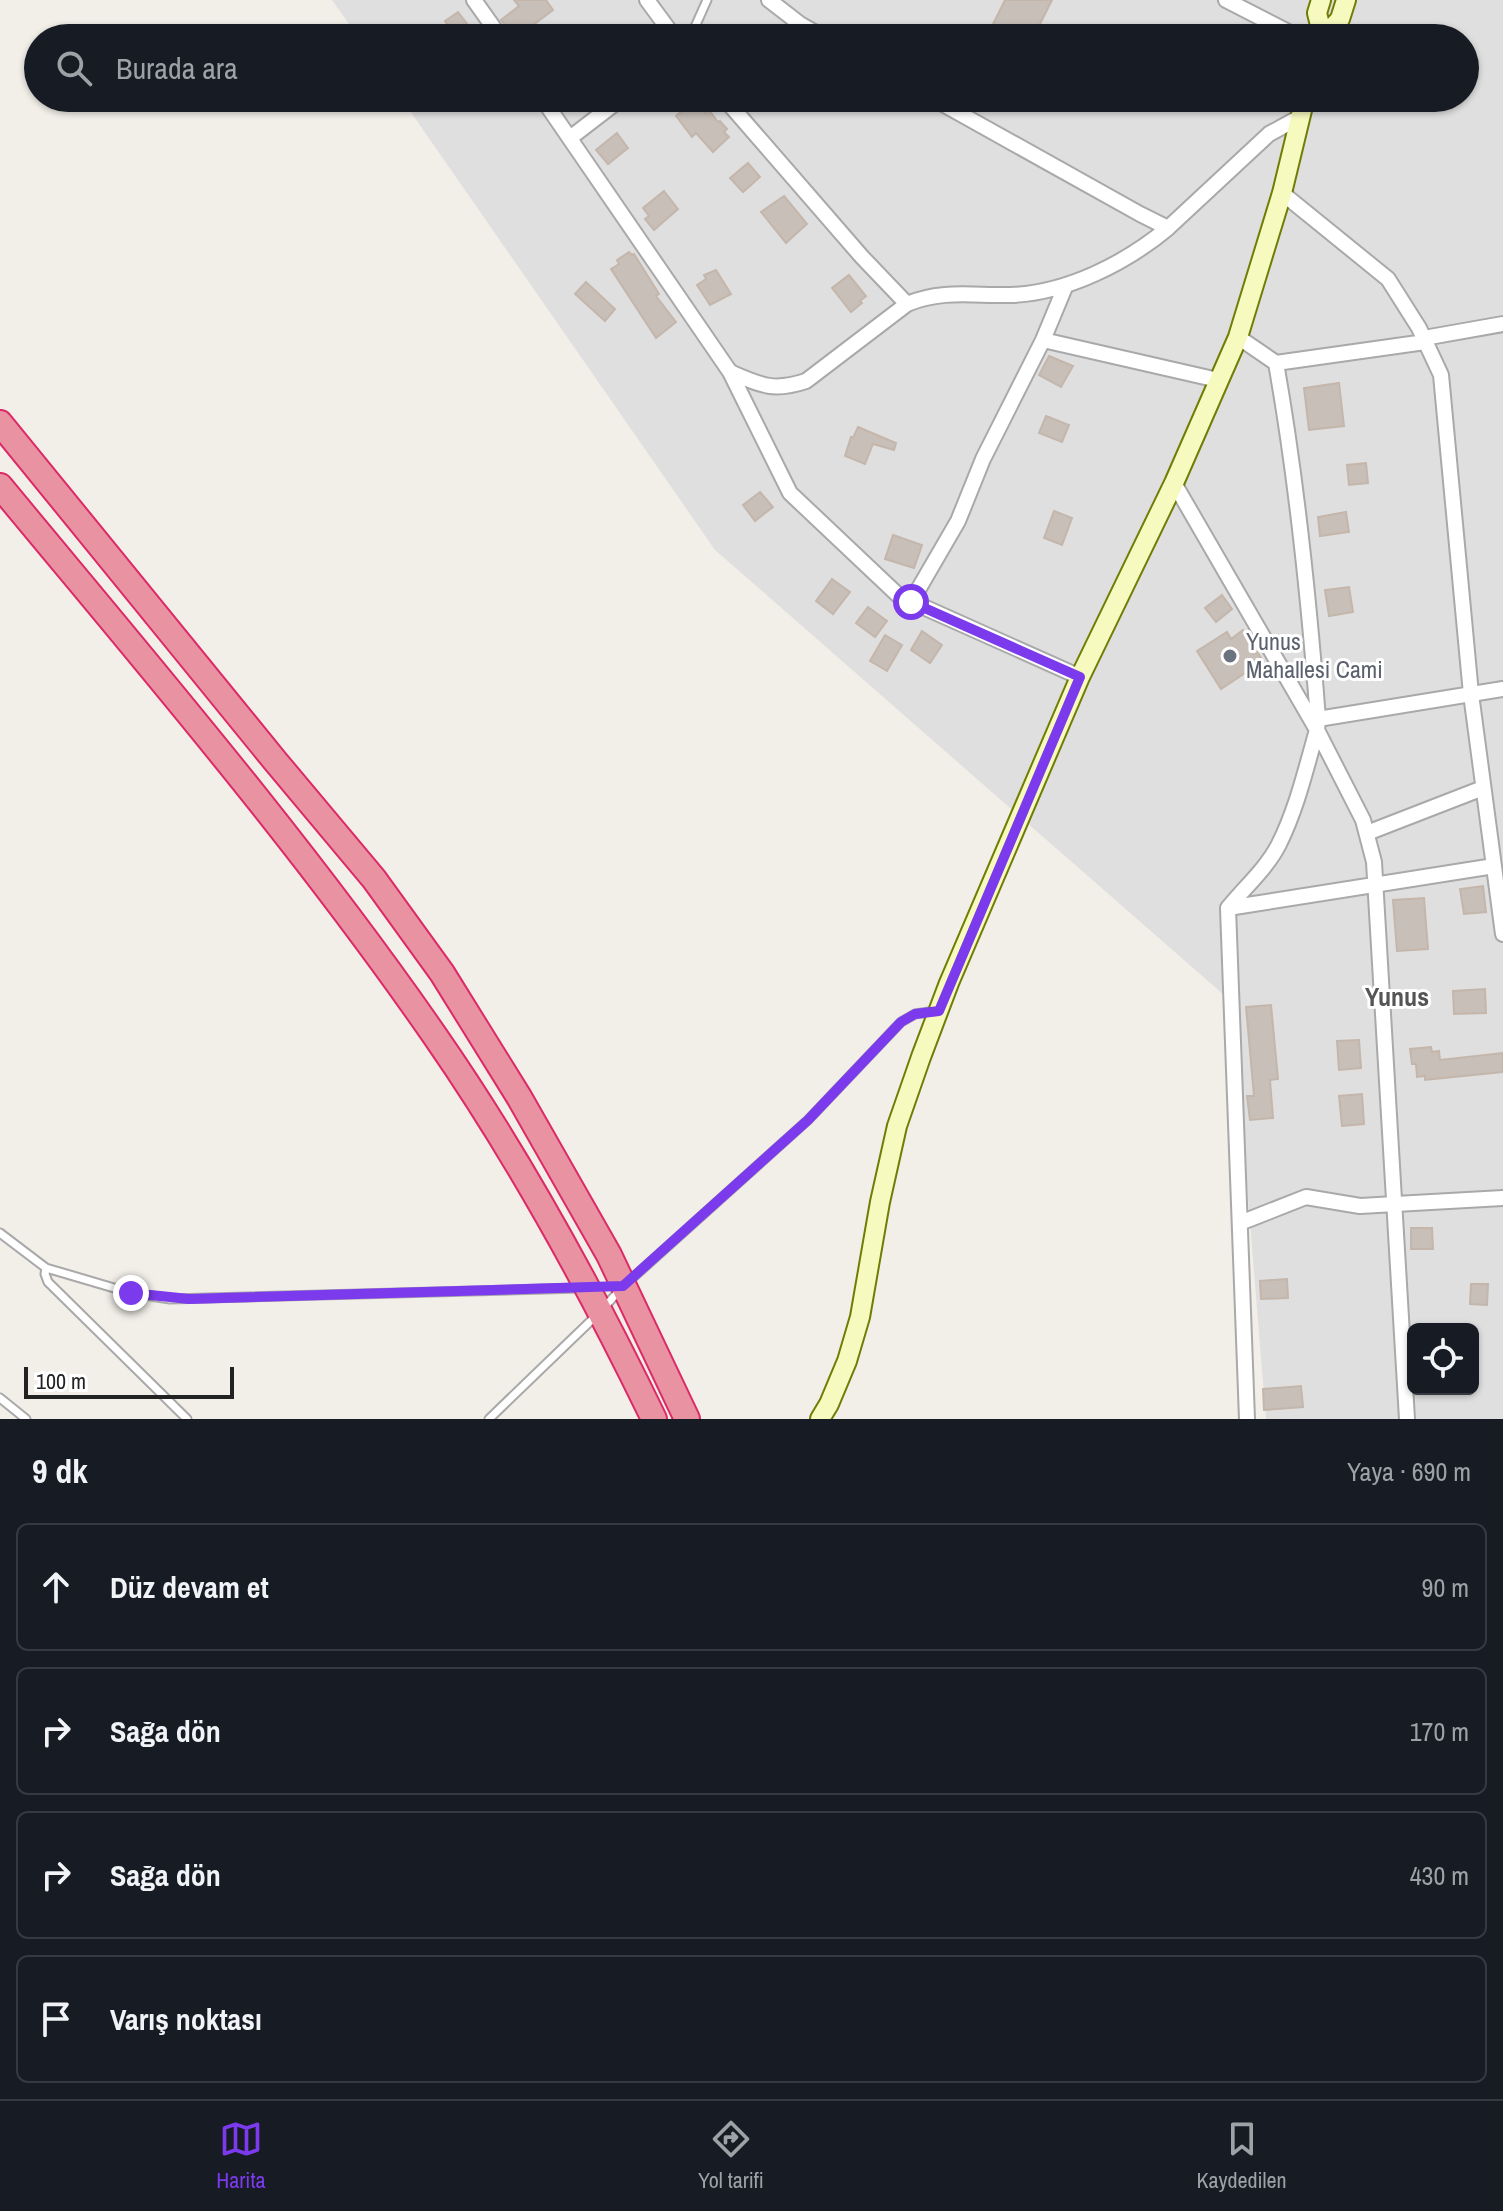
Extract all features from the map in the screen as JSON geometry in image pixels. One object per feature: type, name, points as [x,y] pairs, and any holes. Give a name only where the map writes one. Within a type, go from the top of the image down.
[{"type":"highway","points":[[0,423],[374,879],[442,973],[519,1097],[609,1255],[604,1292],[654,1419]]},
{"type":"highway","points":[[0,486],[225,759],[346,913],[435,1036],[687,1419]]},
{"type":"street","points":[[474,0],[491,24]]},
{"type":"street","points":[[647,0],[665,24]]},
{"type":"street","points":[[769,0],[800,24]]},
{"type":"street","points":[[1226,0],[1273,24]]},
{"type":"street","points":[[1320,24],[1317,13],[1321,0]]},
{"type":"street","points":[[1336,24],[1346,0]]},
{"type":"street","points":[[552,112],[730,372],[790,493],[899,596],[1080,677]]},
{"type":"street","points":[[570,138],[604,112]]},
{"type":"street","points":[[736,112],[907,304]]},
{"type":"street","points":[[957,112],[1168,228]]},
{"type":"street","points":[[820,1419],[847,1361],[860,1317],[897,1126],[939,1011],[1080,677],[1174,483],[1238,337],[1282,193],[1301,112]]},
{"type":"street","points":[[730,372],[768,387],[788,387],[806,381],[907,304],[923,297],[952,292],[1014,295],[1065,287],[1136,253],[1168,228],[1269,134],[1300,117]]},
{"type":"street","points":[[1282,193],[1388,279],[1441,375],[1471,694],[1503,934]]},
{"type":"street","points":[[911,602],[958,521],[983,459],[1043,340],[1065,287]]},
{"type":"street","points":[[1238,337],[1276,363],[1503,324]]},
{"type":"street","points":[[1043,340],[1218,380]]},
{"type":"street","points":[[1247,1419],[1228,908],[1266,865],[1278,845],[1296,801],[1317,725],[1301,532],[1289,432],[1276,363]]},
{"type":"street","points":[[1174,483],[1317,725],[1367,833],[1374,862],[1407,1419]]},
{"type":"street","points":[[1317,725],[1503,689]]},
{"type":"street","points":[[1367,833],[1483,788]]},
{"type":"street","points":[[1228,908],[1494,866]]},
{"type":"street","points":[[1240,1223],[1306,1197],[1360,1206],[1503,1198]]},
{"type":"lane","points":[[696,24],[707,0]]},
{"type":"lane","points":[[489,1419],[604,1292],[808,1120],[901,1022],[915,1014],[939,1011]]},
{"type":"lane","points":[[0,1233],[46,1268],[131,1293],[189,1299],[604,1292]]},
{"type":"lane","points":[[46,1268],[48,1282],[187,1419]]},
{"type":"lane","points":[[0,1398],[26,1419]]},
{"type":"shaded area","points":[[332,0],[1503,0],[1503,1419],[1266,1419],[1232,1002],[715,550],[411,112],[1479,112],[1479,24],[349,24]]},
{"type":"building","points":[[514,0],[546,0],[553,10],[534,24],[504,24],[501,20],[519,6]]},
{"type":"building","points":[[1005,0],[1052,0],[1040,24],[993,24]]},
{"type":"building","points":[[458,12],[467,24],[447,24],[445,21]]},
{"type":"building","points":[[681,112],[710,112],[727,129],[724,132],[729,137],[713,152],[696,133],[692,137],[676,116]]},
{"type":"building","points":[[617,133],[628,148],[608,164],[596,150]]},
{"type":"building","points":[[748,163],[760,177],[743,192],[730,178]]},
{"type":"building","points":[[664,191],[678,209],[654,230],[645,219],[649,216],[643,208]]},
{"type":"building","points":[[784,196],[807,224],[786,243],[761,212]]},
{"type":"building","points":[[629,252],[634,254],[659,294],[656,296],[676,322],[656,338],[611,269],[619,264],[617,260]]},
{"type":"building","points":[[716,270],[731,294],[710,305],[697,285],[706,279],[704,275]]},
{"type":"building","points":[[849,275],[866,296],[851,312],[832,288]]},
{"type":"building","points":[[586,282],[615,309],[605,321],[575,294]]},
{"type":"building","points":[[1049,356],[1073,366],[1061,387],[1039,375]]},
{"type":"building","points":[[1339,383],[1344,426],[1309,430],[1304,388]]},
{"type":"building","points":[[1046,416],[1069,425],[1062,442],[1039,433]]},
{"type":"building","points":[[858,427],[896,443],[894,450],[873,444],[865,464],[845,456]]},
{"type":"building","points":[[1366,463],[1368,483],[1349,485],[1347,465]]},
{"type":"building","points":[[760,492],[773,507],[755,521],[743,505]]},
{"type":"building","points":[[1054,511],[1072,518],[1062,545],[1044,538]]},
{"type":"building","points":[[1346,512],[1349,532],[1320,536],[1318,517]]},
{"type":"building","points":[[893,535],[922,545],[914,568],[885,559]]},
{"type":"building","points":[[832,579],[850,592],[833,614],[816,601]]},
{"type":"building","points":[[1349,587],[1353,612],[1329,616],[1325,590]]},
{"type":"building","points":[[1222,595],[1232,609],[1216,622],[1205,608]]},
{"type":"building","points":[[868,607],[887,621],[875,637],[856,623]]},
{"type":"building","name":"Yunus Mahallesi Cami","points":[[1243,630],[1263,661],[1221,689],[1197,651],[1227,632],[1231,639]]},
{"type":"building","points":[[922,631],[942,645],[930,663],[911,650]]},
{"type":"building","points":[[885,635],[902,645],[887,671],[870,661]]},
{"type":"building","points":[[1483,886],[1486,912],[1464,914],[1460,889]]},
{"type":"building","points":[[1424,898],[1428,949],[1397,951],[1393,900]]},
{"type":"building","points":[[1485,989],[1486,1013],[1454,1014],[1453,991]]},
{"type":"building","points":[[1271,1005],[1278,1079],[1270,1080],[1273,1118],[1250,1120],[1247,1096],[1254,1096],[1246,1007]]},
{"type":"building","points":[[1359,1040],[1361,1068],[1339,1070],[1337,1041]]},
{"type":"building","points":[[1431,1047],[1432,1052],[1439,1051],[1440,1060],[1503,1053],[1503,1072],[1425,1080],[1425,1076],[1417,1077],[1410,1049]]},
{"type":"building","points":[[1362,1094],[1364,1124],[1342,1126],[1339,1096]]},
{"type":"building","points":[[1411,1228],[1432,1228],[1433,1249],[1411,1249]]},
{"type":"building","points":[[1287,1279],[1288,1298],[1261,1299],[1260,1281]]},
{"type":"building","points":[[1471,1284],[1488,1284],[1487,1305],[1470,1304]]},
{"type":"building","points":[[1301,1386],[1303,1407],[1264,1410],[1263,1389]]},
{"type":"place","name":"Yunus Mahallesi Cami","points":[[1230,656]]},
{"type":"district","name":"Yunus","points":[[1397,997]]},
{"type":"route","points":[[131,1293],[189,1299],[623,1286],[781,1146],[835,1094],[901,1022],[915,1014],[939,1011],[1080,677],[911,602]]}]
